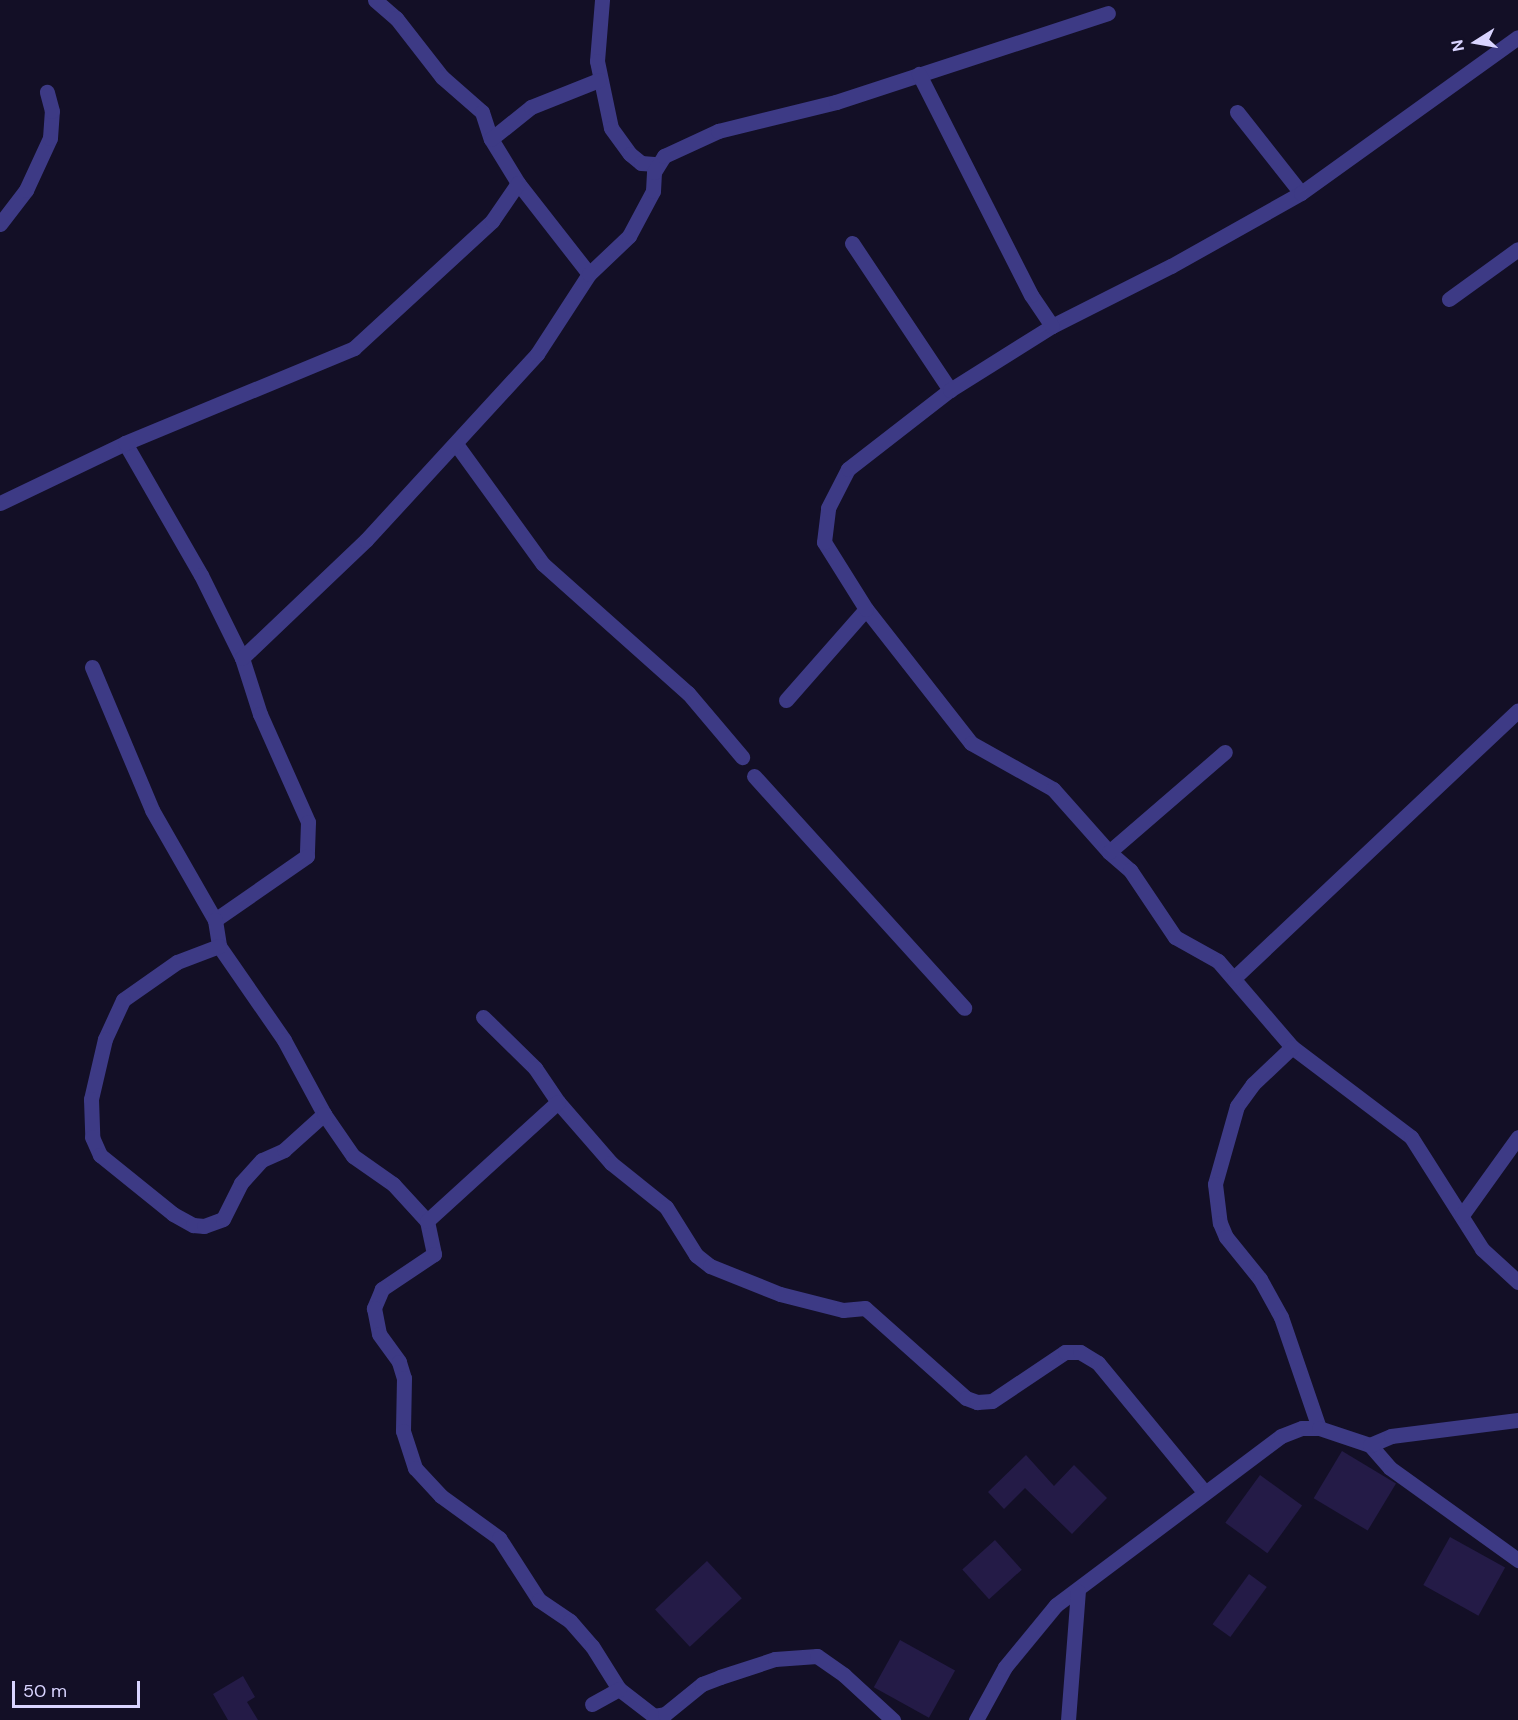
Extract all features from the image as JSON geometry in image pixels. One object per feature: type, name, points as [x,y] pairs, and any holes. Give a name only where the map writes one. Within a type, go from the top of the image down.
[{"type":"street","points":[[375,0],[396,18],[442,77],[483,112],[491,139],[518,183],[589,274]]},
{"type":"street","points":[[602,0],[597,42],[599,80],[611,128],[641,163],[657,164],[683,144],[718,131],[782,118],[1108,13]]},
{"type":"street","points":[[1518,37],[1301,193],[1172,266],[1052,326],[950,390],[863,454],[848,469],[828,508],[824,542],[866,609],[970,743],[1053,789],[1108,852],[1130,870],[1175,937],[1218,961],[1292,1047],[1412,1137],[1482,1250],[1518,1282]]},
{"type":"street","points":[[919,74],[1031,295],[1052,326]]},
{"type":"street","points":[[491,139],[531,107],[599,80]]},
{"type":"street","points":[[0,224],[26,190],[50,138],[52,111],[46,92]]},
{"type":"street","points":[[1237,112],[1301,193]]},
{"type":"street","points":[[242,658],[366,540],[537,354],[589,274],[629,236],[653,191],[657,164]]},
{"type":"street","points":[[0,503],[125,443],[354,348],[492,221],[518,183]]},
{"type":"street","points":[[852,243],[950,390]]},
{"type":"street","points":[[1449,299],[1518,249]]},
{"type":"street","points":[[125,443],[201,575],[242,658],[260,714],[308,822],[308,856],[215,920]]},
{"type":"street","points":[[456,444],[543,564],[687,693],[742,757]]},
{"type":"street","points":[[786,700],[866,609]]},
{"type":"street","points":[[92,668],[152,810],[215,920],[219,946],[284,1040],[324,1114],[352,1155],[393,1184],[427,1221],[434,1254],[382,1289],[374,1308],[379,1334],[399,1362],[404,1378],[403,1431],[411,1458],[441,1496],[499,1538],[539,1600],[570,1621],[592,1646],[619,1689],[654,1716],[665,1714],[702,1684],[720,1677],[774,1659],[817,1656],[844,1675],[893,1720]]},
{"type":"street","points":[[1234,978],[1518,710]]},
{"type":"street","points":[[1108,852],[1225,752]]},
{"type":"street","points":[[754,776],[964,1008]]},
{"type":"street","points":[[219,946],[177,962],[123,1000],[105,1039],[91,1099],[95,1147],[173,1214],[193,1225],[204,1226],[223,1219],[241,1183],[262,1160],[284,1150],[324,1114]]},
{"type":"street","points":[[483,1017],[535,1068],[558,1102],[611,1163],[666,1207],[696,1255],[711,1266],[780,1294],[843,1310],[866,1308],[966,1398],[977,1402],[992,1401],[1065,1352],[1080,1352],[1098,1363],[1205,1493]]},
{"type":"street","points":[[1292,1047],[1253,1084],[1238,1106],[1215,1184],[1223,1230],[1260,1279],[1281,1317],[1319,1428]]},
{"type":"street","points":[[427,1221],[558,1102]]},
{"type":"street","points":[[1462,1215],[1518,1137]]},
{"type":"street","points":[[1370,1445],[1391,1436],[1518,1420]]},
{"type":"street","points":[[976,1720],[1005,1667],[1056,1605],[1078,1591],[1092,1576],[1281,1436],[1293,1430],[1319,1428],[1370,1445],[1390,1468],[1518,1560]]},
{"type":"street","points":[[1068,1720],[1078,1591]]},
{"type":"street","points":[[592,1704],[619,1689]]},
{"type":"building","points":[[1342,1451],[1396,1483],[1368,1531],[1314,1498]]},
{"type":"building","points":[[1026,1455],[1054,1486],[1074,1465],[1107,1498],[1072,1534],[1025,1488],[1004,1509],[988,1492]]},
{"type":"building","points":[[1260,1475],[1302,1506],[1267,1553],[1225,1523]]},
{"type":"building","points":[[1450,1537],[1505,1568],[1478,1616],[1423,1585]]},
{"type":"building","points":[[995,1540],[1022,1570],[989,1599],[962,1569]]},
{"type":"building","points":[[707,1561],[742,1598],[690,1647],[655,1609]]},
{"type":"building","points":[[1249,1574],[1267,1587],[1230,1637],[1213,1624]]},
{"type":"building","points":[[900,1640],[955,1671],[929,1718],[874,1687]]},
{"type":"building","points":[[243,1676],[255,1697],[247,1702],[258,1720],[228,1720],[213,1694]]}]
